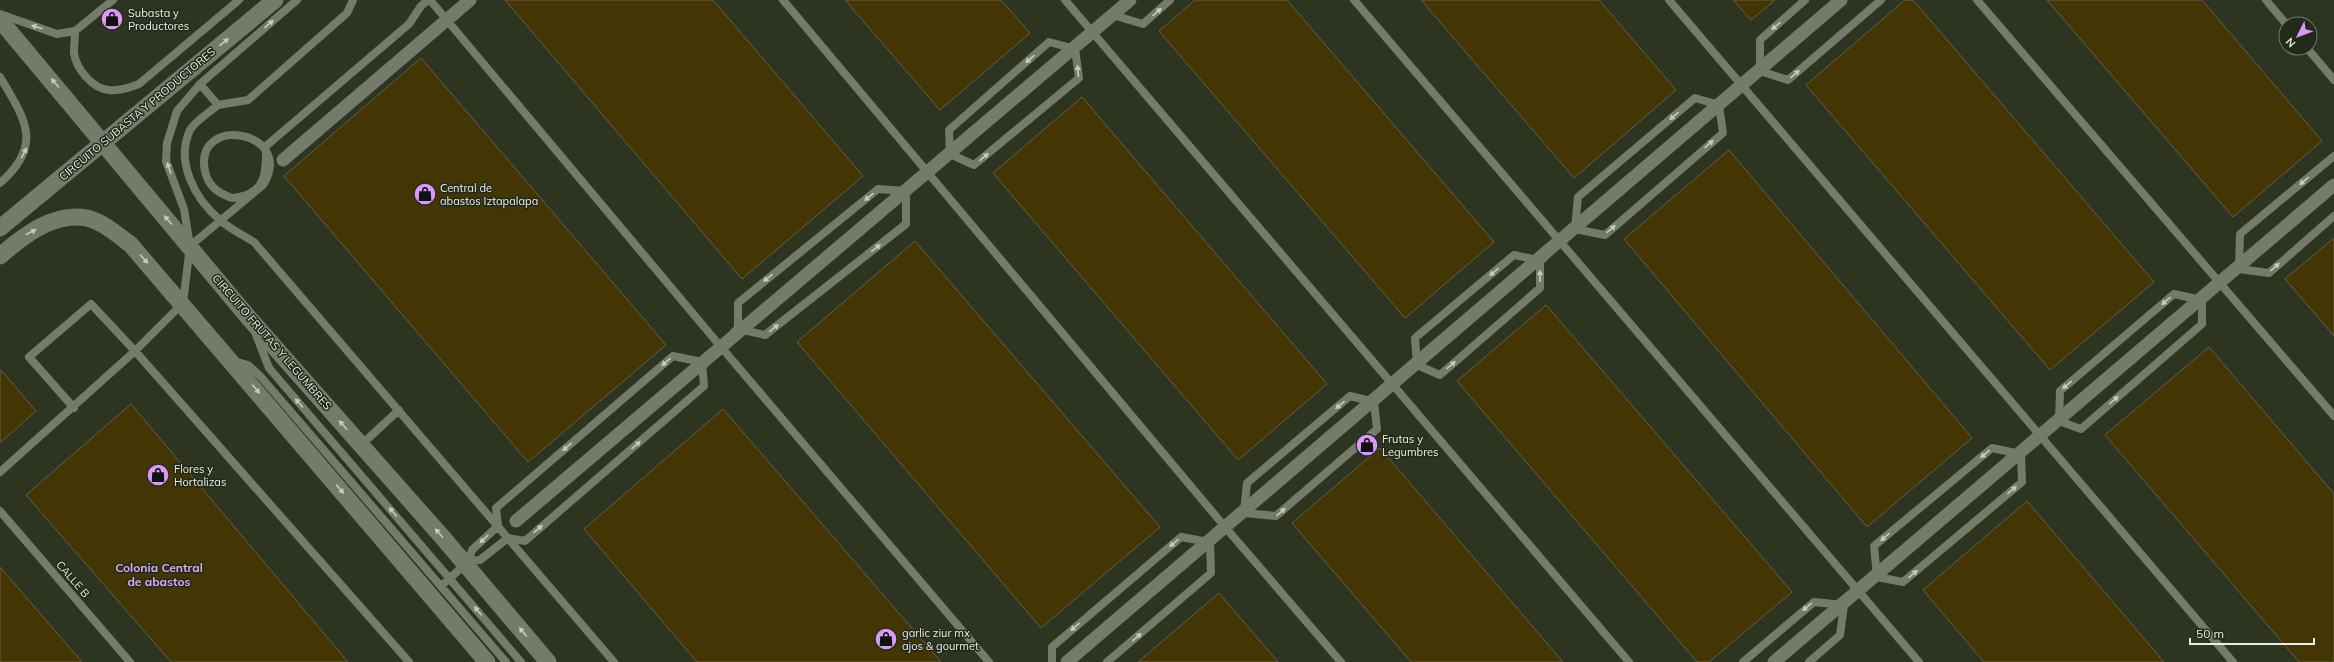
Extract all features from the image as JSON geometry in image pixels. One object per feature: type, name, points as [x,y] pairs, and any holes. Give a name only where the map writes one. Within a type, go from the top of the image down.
[{"type":"street","name":"CIRCUITO SUBASTA Y PRODUCTORES","points":[[0,228],[275,0]]},
{"type":"street","points":[[283,160],[470,0]]},
{"type":"street","points":[[516,521],[1130,0]]},
{"type":"street","points":[[1066,662],[1841,0]]},
{"type":"street","name":"CIRCUITO FRUTAS Y LEGUMBRES","points":[[0,20],[248,317],[444,539],[548,662]]},
{"type":"street","points":[[1774,662],[2334,185]]},
{"type":"street","points":[[0,256],[27,233],[60,219],[87,218],[111,229],[131,245],[183,303],[487,662]]},
{"type":"lane","points":[[0,14],[58,34],[75,31],[113,0]]},
{"type":"lane","points":[[75,31],[74,54],[81,70],[92,82],[107,90],[127,89],[140,84],[239,0]]},
{"type":"lane","points":[[0,472],[74,408],[136,351],[183,303],[190,246],[184,209],[166,161],[167,143],[177,111],[200,84],[297,0]]},
{"type":"lane","points":[[353,0],[347,13],[248,100],[218,105],[191,129],[184,154],[188,174],[198,196],[220,220],[254,242],[614,662]]},
{"type":"lane","points":[[190,246],[263,185],[269,176],[271,165],[270,156],[259,144],[244,136],[231,133],[215,141],[205,155],[204,164],[206,177],[212,188],[232,198],[252,193],[262,183],[266,171],[266,146],[410,24],[420,6],[429,0],[989,662]]},
{"type":"lane","points":[[783,0],[1225,527],[1342,662]]},
{"type":"lane","points":[[1065,0],[1629,662]]},
{"type":"lane","points":[[1075,49],[1116,16],[1118,0]]},
{"type":"lane","points":[[1116,16],[1143,24],[1170,0]]},
{"type":"lane","points":[[1354,0],[1919,662]]},
{"type":"lane","points":[[1669,0],[2233,662]]},
{"type":"lane","points":[[1719,106],[1760,71],[1760,40],[1805,0]]},
{"type":"lane","points":[[1760,71],[1788,80],[1882,0]]},
{"type":"lane","points":[[1977,0],[2334,416]]},
{"type":"lane","points":[[2266,0],[2279,16]]},
{"type":"lane","points":[[950,154],[949,130],[1049,42],[1075,49]]},
{"type":"lane","points":[[950,154],[974,165],[1078,78],[1075,49]]},
{"type":"lane","points":[[2313,56],[2334,80]]},
{"type":"lane","points":[[0,77],[24,117],[27,149],[14,172],[0,183]]},
{"type":"lane","points":[[200,84],[218,105]]},
{"type":"lane","points":[[1417,366],[1440,375],[1540,288],[1540,261],[1575,229],[1578,197],[1695,98],[1719,106]]},
{"type":"lane","points":[[1575,229],[1604,235],[1723,133],[1719,106]]},
{"type":"lane","points":[[702,362],[738,328],[738,303],[878,190],[906,191],[950,154]]},
{"type":"lane","points":[[2239,269],[2240,234],[2334,156]]},
{"type":"lane","points":[[738,328],[765,335],[906,224],[906,191]]},
{"type":"lane","points":[[2202,300],[2239,269],[2269,273],[2334,216]]},
{"type":"lane","points":[[1417,366],[1415,338],[1514,255],[1540,261]]},
{"type":"lane","points":[[2021,454],[2059,421],[2060,391],[2162,304],[2174,294],[2202,300]]},
{"type":"lane","points":[[2059,421],[2081,429],[2202,324],[2202,300]]},
{"type":"lane","points":[[74,408],[29,357],[91,304],[136,351],[409,662]]},
{"type":"lane","points":[[248,317],[269,368],[521,662]]},
{"type":"lane","points":[[441,586],[469,561],[472,550],[498,526],[496,508],[661,366],[673,356],[702,362]]},
{"type":"lane","points":[[231,360],[248,365],[261,376],[506,662]]},
{"type":"lane","points":[[469,561],[480,560],[508,538],[524,541],[704,386],[702,362]]},
{"type":"lane","points":[[1374,402],[1417,366]]},
{"type":"lane","points":[[1210,542],[1244,513],[1247,483],[1259,472],[1350,396],[1374,402]]},
{"type":"lane","points":[[1244,513],[1276,516],[1377,429],[1374,402]]},
{"type":"lane","points":[[361,445],[399,410]]},
{"type":"lane","points":[[1877,577],[1874,546],[1992,448],[2021,454]]},
{"type":"lane","points":[[1877,577],[1903,582],[2022,482],[2021,454]]},
{"type":"lane","name":"CALLE B","points":[[0,511],[130,662]]},
{"type":"lane","points":[[1052,662],[1052,647],[1182,536],[1210,542]]},
{"type":"lane","points":[[1107,662],[1211,573],[1210,542]]},
{"type":"lane","points":[[1808,662],[1840,635],[1844,605],[1877,577]]},
{"type":"lane","points":[[1743,662],[1814,602],[1844,605]]},
{"type":"shaded area","name":"Frutas y Legumbres","points":[[0,0],[2334,0],[2334,662],[0,662]]},
{"type":"building","points":[[505,0],[713,0],[863,176],[742,279]]},
{"type":"building","points":[[845,0],[1001,0],[1030,33],[940,110]]},
{"type":"building","points":[[1195,0],[1287,0],[1494,242],[1405,318],[1159,31]]},
{"type":"building","points":[[1421,0],[1599,0],[1676,90],[1574,178]]},
{"type":"building","points":[[1733,0],[1775,0],[1751,20]]},
{"type":"building","points":[[1905,0],[1913,0],[2154,282],[2050,370],[1806,85]]},
{"type":"building","points":[[2047,0],[2202,0],[2322,141],[2233,217]]},
{"type":"building","points":[[421,58],[666,345],[528,462],[284,176]]},
{"type":"building","points":[[1082,97],[1327,384],[1238,460],[993,173]]},
{"type":"building","points":[[1729,150],[1972,438],[1867,527],[1624,239]]},
{"type":"building","points":[[2334,238],[2334,336],[2285,279]]},
{"type":"building","points":[[915,241],[1160,527],[1041,628],[797,342]]},
{"type":"building","points":[[1546,305],[1792,592],[1709,662],[1697,662],[1457,381]]},
{"type":"building","points":[[2209,347],[2334,494],[2334,662],[2299,662],[2105,435]]},
{"type":"building","points":[[0,369],[36,411],[0,443]]},
{"type":"building","points":[[131,404],[348,662],[171,662],[26,495]]},
{"type":"building","points":[[723,409],[941,662],[697,662],[584,529]]},
{"type":"building","points":[[1380,448],[1563,662],[1411,662],[1292,523]]},
{"type":"building","points":[[2027,501],[2164,662],[1984,662],[1923,590]]},
{"type":"building","points":[[0,567],[82,662],[0,662]]},
{"type":"building","points":[[1219,593],[1278,662],[1138,662]]},
{"type":"place","name":"Subasta y Productores","points":[[112,19]]},
{"type":"place","name":"Central de abastos Iztapalapa","points":[[425,194]]},
{"type":"place","name":"Frutas y Legumbres","points":[[1367,445]]},
{"type":"place","name":"Flores y Hortalizas","points":[[158,475]]},
{"type":"place","name":"garlic ziur mx ajos & gourmet","points":[[886,639]]},
{"type":"district","name":"Colonia Central de abastos","points":[[159,574]]}]
